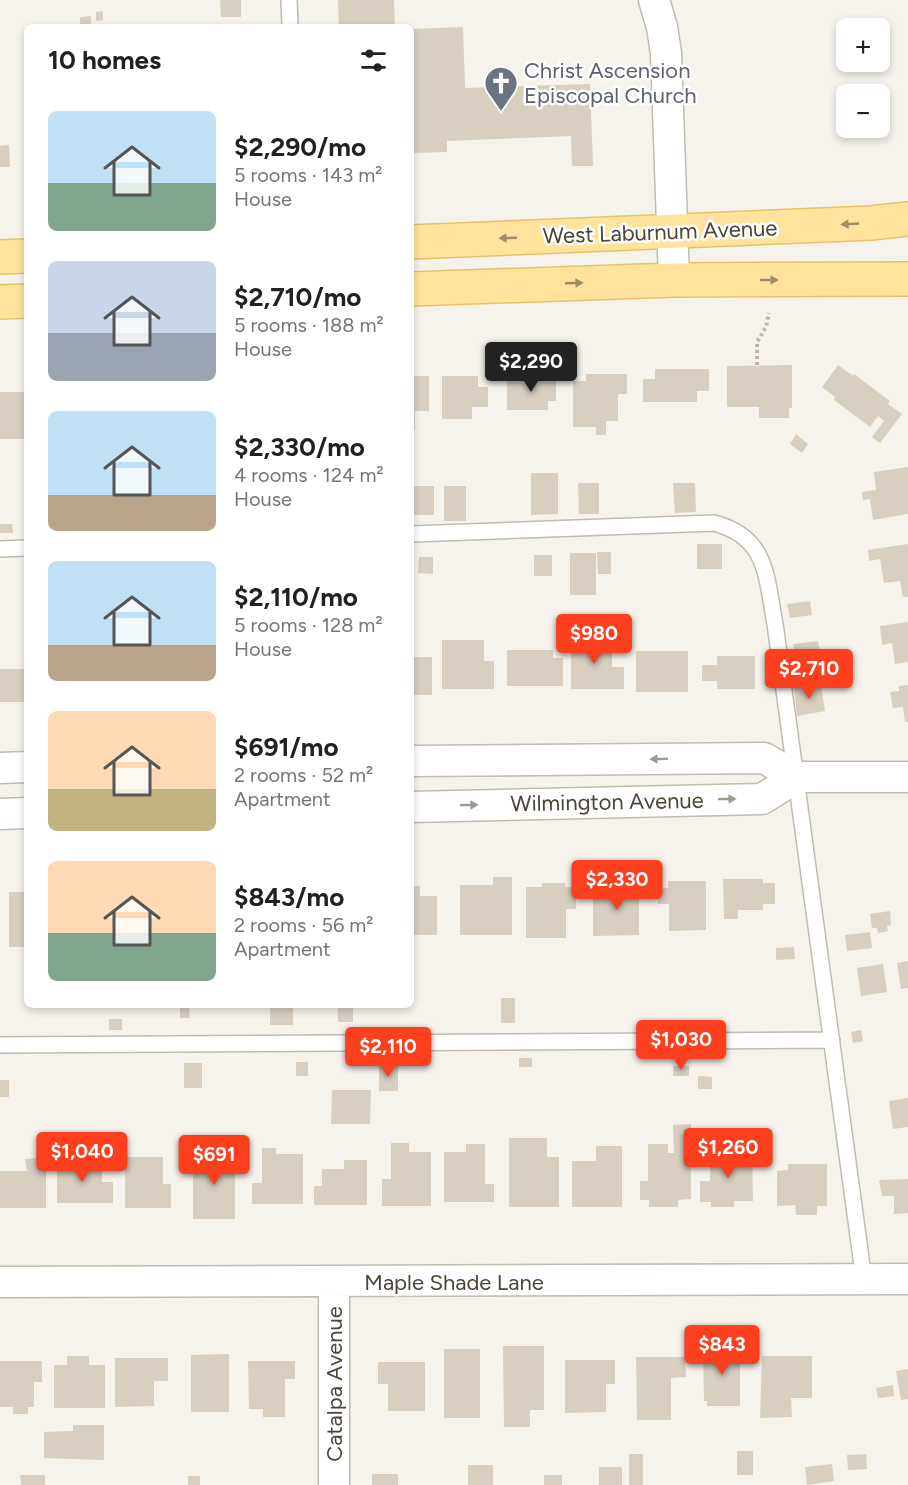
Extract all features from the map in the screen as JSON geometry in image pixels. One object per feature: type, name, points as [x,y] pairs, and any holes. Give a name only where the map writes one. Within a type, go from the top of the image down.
[{"type":"main road","name":"West Laburnum Avenue","points":[[414,242],[870,223],[908,219]]},
{"type":"main road","points":[[0,257],[24,256]]},
{"type":"main road","points":[[414,289],[674,280],[908,279]]},
{"type":"main road","points":[[0,302],[24,302]]},
{"type":"street","points":[[654,0],[662,27],[666,53],[674,280]]},
{"type":"street","name":"Wilmington Avenue","points":[[414,761],[764,758],[797,777],[908,777]]},
{"type":"street","points":[[0,768],[24,767]]},
{"type":"street","name":"Wilmington Avenue","points":[[414,807],[762,799],[797,777]]},
{"type":"street","points":[[0,814],[24,813]]},
{"type":"street","name":"Maple Shade Lane","points":[[0,1282],[908,1280]]},
{"type":"street","name":"Catalpa Avenue","points":[[334,1282],[334,1485]]},
{"type":"lane","points":[[289,0],[290,24]]},
{"type":"lane","points":[[414,534],[698,522],[731,527],[746,536],[757,550],[765,571],[775,624],[864,1280]]},
{"type":"lane","points":[[0,549],[24,548]]},
{"type":"lane","points":[[0,1045],[832,1040]]},
{"type":"path","points":[[757,365],[758,342],[766,327],[769,313]]},
{"type":"building","points":[[220,0],[241,0],[241,17],[221,17]]},
{"type":"building","points":[[338,0],[394,0],[395,24],[339,24]]},
{"type":"building","points":[[103,11],[103,20],[96,21],[96,12]]},
{"type":"building","points":[[91,16],[91,24],[80,24],[80,17]]},
{"type":"building","name":"Christ Ascension Episcopal Church","points":[[463,27],[465,88],[590,84],[593,166],[572,166],[571,136],[447,141],[447,152],[414,153],[414,29]]},
{"type":"building","points":[[9,145],[10,167],[0,167],[0,146]]},
{"type":"building","points":[[792,365],[792,408],[789,408],[789,418],[759,418],[759,407],[727,407],[727,366]]},
{"type":"building","points":[[838,365],[890,401],[888,404],[902,414],[880,443],[872,437],[884,421],[878,416],[870,427],[834,400],[835,397],[822,387]]},
{"type":"building","points":[[655,369],[709,369],[709,391],[697,391],[697,402],[643,402],[643,379],[655,379]]},
{"type":"building","points":[[586,374],[627,374],[627,394],[618,394],[618,421],[606,421],[606,435],[596,435],[596,427],[573,427],[573,381],[586,381]]},
{"type":"building","points":[[414,376],[429,376],[429,411],[415,411],[415,430]]},
{"type":"building","points":[[442,376],[478,376],[478,387],[488,387],[488,407],[472,407],[472,419],[442,419]]},
{"type":"building","points":[[507,378],[556,378],[556,401],[548,401],[548,410],[507,410]]},
{"type":"building","points":[[0,392],[24,392],[24,439],[0,439]]},
{"type":"building","points":[[796,434],[808,444],[802,453],[790,444]]},
{"type":"building","points":[[908,467],[908,514],[873,520],[870,499],[863,500],[862,492],[876,490],[874,472]]},
{"type":"building","points":[[531,473],[558,473],[558,514],[531,515]]},
{"type":"building","points":[[578,483],[599,483],[599,514],[579,514]]},
{"type":"building","points":[[673,483],[695,483],[696,512],[675,513]]},
{"type":"building","points":[[414,486],[434,486],[434,515],[414,515]]},
{"type":"building","points":[[444,486],[466,486],[466,521],[444,521]]},
{"type":"building","points":[[0,524],[12,524],[13,533],[0,533]]},
{"type":"building","points":[[697,544],[722,544],[722,569],[697,569]]},
{"type":"building","points":[[908,544],[908,597],[903,597],[900,581],[884,583],[880,559],[869,561],[868,550]]},
{"type":"building","points":[[597,552],[611,552],[611,574],[598,574]]},
{"type":"building","points":[[570,553],[596,553],[596,595],[570,595]]},
{"type":"building","points":[[534,555],[552,555],[552,576],[534,576]]},
{"type":"building","points":[[419,557],[433,557],[433,574],[418,573]]},
{"type":"building","points":[[810,601],[812,615],[790,618],[787,604]]},
{"type":"building","points":[[908,622],[908,662],[895,664],[892,643],[882,645],[880,626]]},
{"type":"building","points":[[571,638],[612,638],[612,667],[624,667],[624,689],[571,689]]},
{"type":"building","points":[[442,640],[484,640],[484,661],[494,661],[494,689],[442,689]]},
{"type":"building","points":[[818,641],[822,665],[797,669],[793,644]]},
{"type":"building","points":[[507,650],[553,650],[553,658],[563,658],[563,686],[507,686]]},
{"type":"building","points":[[636,651],[688,651],[688,692],[636,692]]},
{"type":"building","points":[[717,656],[755,656],[755,689],[717,689],[717,681],[702,681],[702,665],[717,665]]},
{"type":"building","points":[[414,657],[432,657],[432,695],[414,695]]},
{"type":"building","points":[[0,669],[24,669],[24,702],[0,702]]},
{"type":"building","points":[[821,684],[825,711],[797,716],[794,688]]},
{"type":"building","points":[[908,685],[908,722],[905,722],[903,707],[893,708],[890,692],[899,691],[899,686]]},
{"type":"building","points":[[493,877],[512,877],[512,935],[460,935],[460,885],[493,885]]},
{"type":"building","points":[[723,879],[763,879],[763,883],[775,883],[775,904],[763,904],[763,910],[738,910],[738,919],[724,919]]},
{"type":"building","points":[[668,881],[706,881],[706,930],[669,931],[669,904],[658,904],[658,888],[668,888]]},
{"type":"building","points":[[609,882],[626,882],[626,888],[639,888],[639,935],[593,936],[593,898],[600,898],[600,892],[609,892]]},
{"type":"building","points":[[542,883],[565,883],[565,887],[576,887],[576,909],[566,909],[566,938],[526,938],[526,887],[542,887]]},
{"type":"building","points":[[414,886],[420,886],[420,896],[437,896],[437,935],[414,935]]},
{"type":"building","points":[[9,892],[24,892],[24,947],[9,947]]},
{"type":"building","points":[[890,911],[891,925],[887,926],[888,931],[878,933],[877,928],[872,928],[870,914]]},
{"type":"building","points":[[870,932],[872,948],[847,951],[845,935]]},
{"type":"building","points":[[794,947],[795,959],[776,960],[776,948]]},
{"type":"building","points":[[908,961],[908,988],[901,989],[897,963]]},
{"type":"building","points":[[883,964],[887,992],[861,996],[857,968]]},
{"type":"building","points":[[501,998],[515,998],[515,1023],[501,1023]]},
{"type":"building","points":[[180,1008],[189,1008],[190,1018],[180,1018]]},
{"type":"building","points":[[270,1008],[293,1008],[293,1025],[270,1025]]},
{"type":"building","points":[[338,1008],[353,1008],[353,1022],[338,1022]]},
{"type":"building","points":[[109,1019],[122,1019],[122,1030],[109,1030]]},
{"type":"building","points":[[861,1030],[863,1041],[853,1043],[851,1032]]},
{"type":"building","points":[[519,1058],[532,1058],[532,1067],[519,1067]]},
{"type":"building","points":[[296,1062],[308,1062],[308,1076],[296,1076]]},
{"type":"building","points":[[184,1063],[202,1063],[202,1088],[184,1088]]},
{"type":"building","points":[[379,1064],[398,1064],[398,1091],[379,1091]]},
{"type":"building","points":[[673,1066],[689,1066],[689,1076],[673,1076]]},
{"type":"building","points":[[698,1076],[712,1077],[712,1089],[698,1089]]},
{"type":"building","points":[[0,1080],[9,1080],[9,1097],[0,1097]]},
{"type":"building","points":[[332,1090],[371,1090],[370,1124],[331,1124]]},
{"type":"building","points":[[908,1098],[908,1127],[893,1129],[889,1101]]},
{"type":"building","points":[[691,1124],[691,1199],[678,1200],[678,1207],[649,1207],[649,1200],[640,1200],[640,1181],[648,1181],[648,1144],[668,1144],[668,1153],[674,1153],[673,1125]]},
{"type":"building","points":[[509,1138],[547,1138],[547,1157],[559,1157],[559,1207],[509,1207]]},
{"type":"building","points":[[391,1143],[409,1143],[409,1152],[431,1152],[431,1206],[382,1206],[382,1179],[391,1179]]},
{"type":"building","points":[[466,1144],[485,1144],[485,1184],[494,1184],[494,1202],[444,1202],[444,1152],[466,1152]]},
{"type":"building","points":[[596,1146],[622,1146],[622,1207],[572,1207],[572,1161],[596,1161]]},
{"type":"building","points":[[262,1148],[276,1148],[276,1154],[303,1154],[303,1204],[252,1204],[252,1183],[262,1183]]},
{"type":"building","points":[[710,1152],[752,1152],[753,1201],[734,1201],[734,1207],[711,1207],[711,1202],[700,1202],[700,1181],[710,1181]]},
{"type":"building","points":[[193,1154],[235,1154],[235,1219],[193,1219]]},
{"type":"building","points":[[125,1157],[163,1157],[163,1184],[171,1184],[171,1208],[125,1208]]},
{"type":"building","points":[[39,1158],[40,1171],[46,1171],[46,1208],[0,1208],[0,1171],[27,1171],[25,1159]]},
{"type":"building","points":[[57,1160],[102,1160],[102,1182],[113,1182],[113,1203],[57,1203]]},
{"type":"building","points":[[344,1160],[367,1160],[367,1205],[314,1205],[314,1186],[322,1186],[322,1169],[344,1169]]},
{"type":"building","points":[[788,1164],[827,1164],[827,1206],[817,1206],[817,1215],[796,1215],[795,1205],[777,1206],[777,1171],[788,1170]]},
{"type":"building","points":[[908,1179],[908,1213],[894,1214],[894,1196],[882,1196],[879,1180]]},
{"type":"building","points":[[503,1346],[544,1346],[544,1410],[530,1410],[530,1427],[504,1427]]},
{"type":"building","points":[[703,1347],[740,1347],[740,1406],[707,1406],[707,1401],[704,1401]]},
{"type":"building","points":[[444,1349],[480,1349],[480,1418],[444,1418]]},
{"type":"building","points":[[229,1354],[229,1412],[191,1412],[191,1355]]},
{"type":"building","points":[[67,1356],[89,1356],[89,1365],[105,1365],[105,1408],[54,1408],[54,1365],[67,1365]]},
{"type":"building","points":[[762,1356],[812,1356],[812,1398],[791,1398],[792,1417],[760,1418]]},
{"type":"building","points":[[636,1357],[685,1357],[686,1377],[671,1378],[671,1420],[637,1420]]},
{"type":"building","points":[[115,1358],[168,1358],[168,1381],[154,1381],[154,1406],[115,1407]]},
{"type":"building","points":[[565,1360],[615,1360],[615,1384],[606,1384],[606,1412],[565,1413]]},
{"type":"building","points":[[0,1361],[42,1361],[42,1382],[34,1382],[34,1407],[28,1407],[28,1414],[13,1414],[13,1407],[0,1407]]},
{"type":"building","points":[[248,1361],[295,1361],[295,1379],[285,1379],[285,1417],[263,1417],[263,1409],[249,1409]]},
{"type":"building","points":[[378,1362],[425,1362],[425,1411],[388,1411],[388,1384],[378,1384]]},
{"type":"building","points":[[908,1369],[908,1399],[901,1400],[896,1371]]},
{"type":"building","points":[[893,1385],[894,1396],[878,1398],[876,1388]]},
{"type":"building","points":[[73,1425],[104,1425],[104,1460],[44,1458],[44,1432],[73,1431]]},
{"type":"building","points":[[737,1451],[753,1451],[753,1475],[737,1475]]},
{"type":"building","points":[[629,1454],[643,1454],[643,1485],[629,1485]]},
{"type":"building","points":[[866,1454],[867,1469],[848,1470],[847,1455]]},
{"type":"building","points":[[832,1464],[834,1481],[807,1485],[805,1467]]},
{"type":"building","points":[[468,1465],[493,1465],[493,1485],[468,1485]]},
{"type":"building","points":[[599,1467],[622,1467],[622,1485],[599,1485]]},
{"type":"building","points":[[372,1474],[398,1474],[398,1485],[372,1485]]},
{"type":"building","points":[[20,1475],[45,1475],[45,1485],[21,1485]]},
{"type":"building","points":[[544,1475],[562,1475],[562,1485],[544,1485]]},
{"type":"building","points":[[188,1476],[200,1476],[200,1485],[188,1485]]},
{"type":"place","name":"Christ Ascension Episcopal Church","points":[[501,112]]}]
